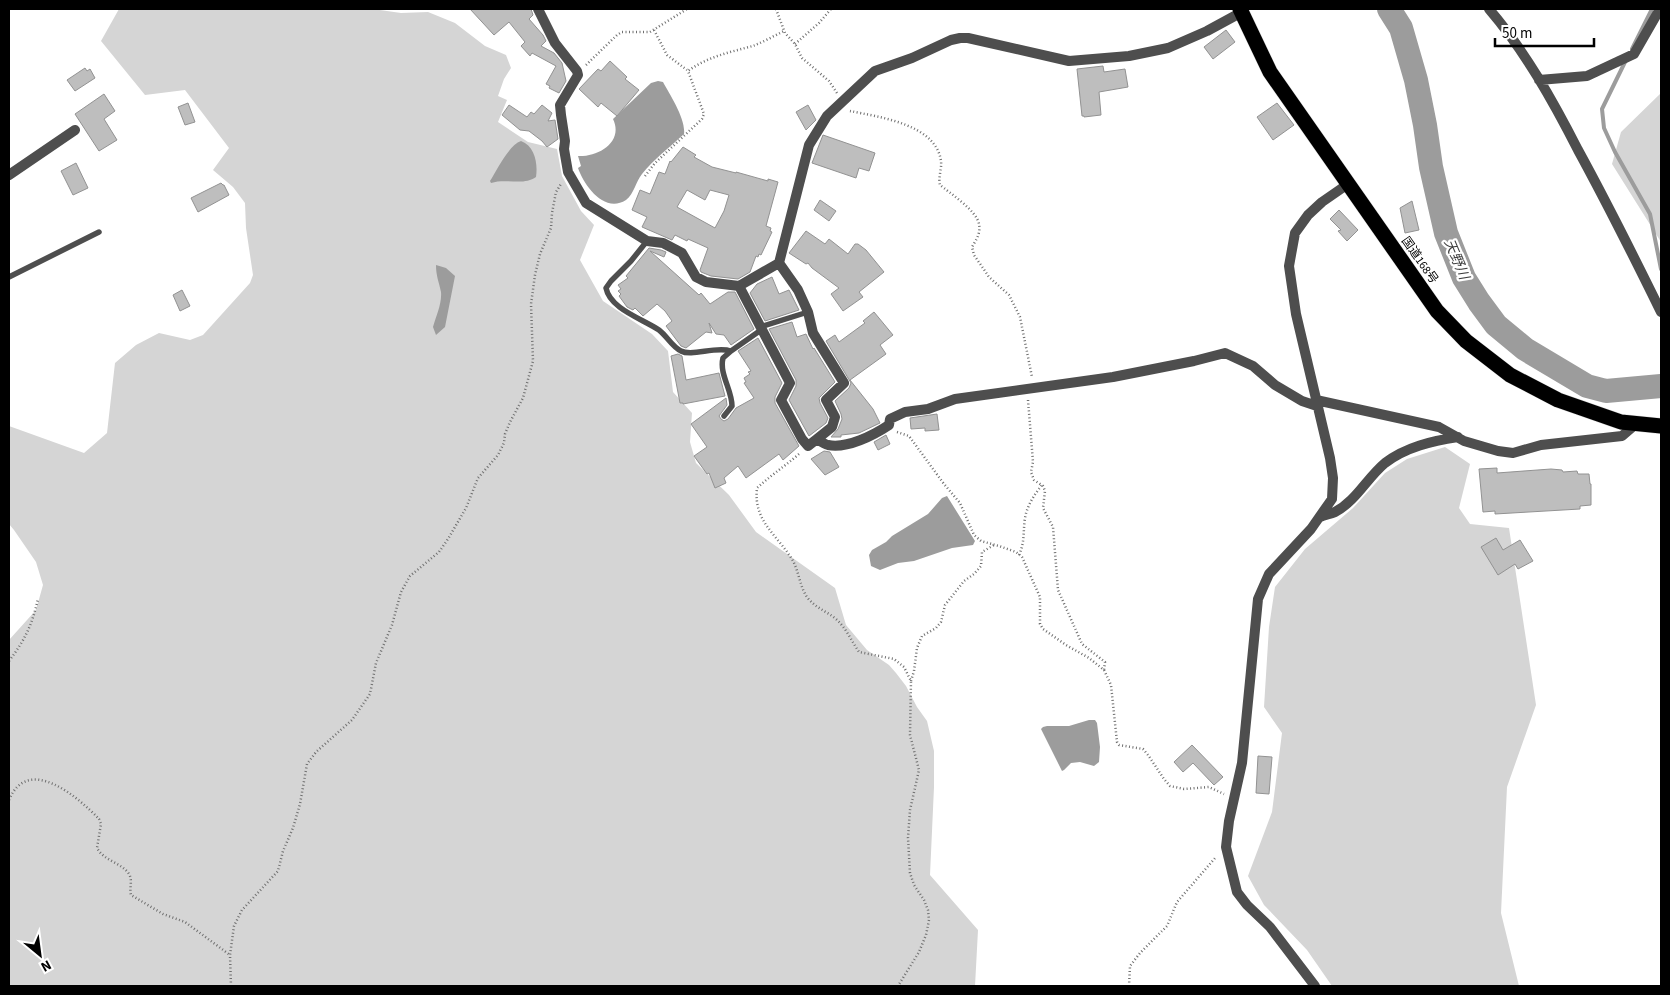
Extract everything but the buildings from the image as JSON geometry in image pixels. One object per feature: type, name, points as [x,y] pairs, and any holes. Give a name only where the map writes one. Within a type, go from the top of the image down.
[{"type":"highway","name":"国道168号","points":[[1241,10],[1270,72],[1437,311],[1466,341],[1510,374],[1558,400],[1621,422],[1661,426]]},
{"type":"street","points":[[538,9],[555,43],[577,71],[578,75],[560,105],[566,141],[568,172],[586,203],[646,241],[663,243],[682,253],[696,277],[706,282],[739,286],[779,263],[809,145],[827,116],[875,71],[960,38],[968,38],[1069,61],[1129,56],[1168,48],[1207,31],[1241,10]]},
{"type":"street","points":[[1489,9],[1516,44],[1558,112],[1615,219],[1661,312]]},
{"type":"street","points":[[1539,80],[1587,76],[1634,54],[1661,10]]},
{"type":"street","points":[[9,175],[75,130]]},
{"type":"street","points":[[1315,986],[1270,928],[1237,892],[1226,847],[1242,763],[1258,599],[1269,574],[1312,529],[1332,499],[1333,478],[1296,314],[1290,266],[1294,233],[1308,215],[1322,202],[1348,184]]},
{"type":"street","points":[[739,286],[790,383],[781,400],[802,439],[808,446],[832,426],[835,417],[826,400],[844,384],[813,333],[808,312],[798,290],[779,263]]},
{"type":"street","points":[[817,439],[828,445],[862,440],[875,435],[889,425],[890,419],[905,412],[928,409],[955,399],[1113,377],[1225,353],[1253,366],[1275,385],[1302,401],[1439,427],[1458,437],[1498,451],[1513,453],[1541,445],[1622,436],[1636,424]]},
{"type":"street","points":[[1320,517],[1336,511],[1355,496],[1384,464],[1401,452],[1439,440],[1458,437]]},
{"type":"lane","points":[[9,277],[99,232]]},
{"type":"lane","points":[[646,241],[632,261],[606,288],[612,299],[628,314],[637,317],[660,331],[681,351],[688,353],[724,349],[731,351]]},
{"type":"lane","points":[[724,416],[732,406],[732,399],[722,362],[724,358],[761,329],[808,312]]},
{"type":"path","points":[[577,71],[622,32],[650,32],[687,9]]},
{"type":"path","points":[[776,9],[784,31],[795,44],[802,58],[829,81],[838,105],[898,121],[921,133],[931,141],[941,161],[940,185],[972,211],[980,223],[979,234],[972,247],[974,255],[989,277],[1009,295],[1020,317],[1033,380],[1028,396],[1031,472],[1034,480],[1042,485],[1045,490],[1043,508],[1054,527],[1058,590],[1082,644],[1105,662],[1104,670]]},
{"type":"path","points":[[795,44],[819,23],[831,9]]},
{"type":"path","points":[[644,176],[704,114],[688,70],[667,55],[654,30]]},
{"type":"path","points":[[688,70],[711,58],[754,45],[784,31]]},
{"type":"path","points":[[231,986],[230,955],[234,926],[242,910],[278,870],[300,804],[307,764],[316,752],[352,720],[370,694],[376,663],[392,625],[401,592],[410,576],[439,552],[466,508],[478,478],[498,455],[504,443],[505,434],[510,422],[523,398],[533,361],[531,304],[537,266],[551,228],[556,192],[561,184],[572,178]]},
{"type":"path","points":[[875,435],[897,432],[909,436],[960,503],[974,536],[981,541],[1019,554],[1022,557],[1040,597],[1040,624],[1043,629],[1089,658],[1104,670],[1111,685],[1117,742],[1119,745],[1143,750],[1170,786],[1184,789],[1209,788],[1234,798]]},
{"type":"path","points":[[808,446],[756,488],[759,515],[794,562],[806,596],[816,607],[838,621],[858,652],[894,659],[904,667],[911,681]]},
{"type":"path","points":[[1019,554],[1023,546],[1025,517],[1032,498],[1042,485]]},
{"type":"path","points":[[898,986],[919,952],[926,935],[929,920],[924,900],[914,884],[910,873],[908,838],[910,810],[919,770],[910,735],[911,681],[918,648],[922,636],[936,628],[941,622],[944,605],[964,581],[981,566],[982,552],[995,545]]},
{"type":"path","points":[[9,661],[23,643],[38,599]]},
{"type":"path","points":[[9,800],[12,791],[20,783],[28,780],[55,784],[69,792],[99,819],[101,824],[97,848],[103,856],[129,874],[131,894],[163,914],[184,922],[230,955]]},
{"type":"path","points":[[1129,986],[1130,966],[1167,926],[1177,902],[1198,879],[1203,870],[1226,847]]},
{"type":"shaded area","points":[[119,9],[373,9],[401,13],[428,12],[455,23],[485,46],[506,55],[511,68],[504,79],[498,96],[507,100],[498,122],[528,142],[557,149],[562,176],[581,211],[594,225],[580,260],[603,301],[652,334],[668,351],[673,392],[692,413],[690,442],[696,463],[729,495],[756,532],[835,588],[846,625],[867,650],[889,665],[896,673],[927,721],[934,751],[930,875],[978,930],[975,986],[9,986],[9,640],[36,610],[43,585],[36,562],[9,524],[9,426],[84,453],[107,433],[115,363],[136,345],[159,333],[190,340],[203,335],[250,283],[253,275],[246,228],[245,203],[233,187],[213,170],[229,148],[185,90],[145,95],[101,41]]},
{"type":"shaded area","points":[[663,82],[677,107],[683,121],[684,134],[647,169],[626,200],[618,203],[603,201],[590,189],[581,175],[578,168],[581,166],[578,156],[593,154],[607,146],[615,135],[613,119],[651,83]]},
{"type":"shaded area","points":[[1661,93],[1661,242],[1612,164],[1621,132]]},
{"type":"shaded area","points":[[521,141],[526,143],[532,151],[536,167],[536,177],[520,182],[503,181],[491,183],[490,181],[512,147]]},
{"type":"shaded area","points":[[436,265],[446,268],[455,276],[445,327],[436,335],[433,327],[440,305],[441,292]]},
{"type":"shaded area","points":[[1445,447],[1470,464],[1459,508],[1470,524],[1509,528],[1536,705],[1507,787],[1501,913],[1519,986],[1332,986],[1307,950],[1264,905],[1248,876],[1272,812],[1282,733],[1264,707],[1269,627],[1275,587],[1305,549],[1353,508],[1385,473],[1407,459]]},
{"type":"shaded area","points":[[947,496],[975,541],[973,545],[952,548],[880,570],[871,566],[869,555],[872,550],[928,514],[942,498]]},
{"type":"shaded area","points":[[1095,720],[1097,723],[1100,747],[1099,762],[1094,766],[1080,762],[1071,763],[1062,771],[1041,729],[1047,726],[1069,726]]},
{"type":"waterway","name":"天野川","points":[[1389,9],[1401,28],[1416,80],[1431,167],[1446,233],[1464,278],[1479,302],[1496,325],[1525,349],[1587,386],[1606,391],[1661,386]]},
{"type":"waterway","points":[[1632,49],[1652,9]]},
{"type":"waterway","points":[[1626,60],[1602,109],[1604,128],[1615,152],[1650,214],[1661,269]]}]
